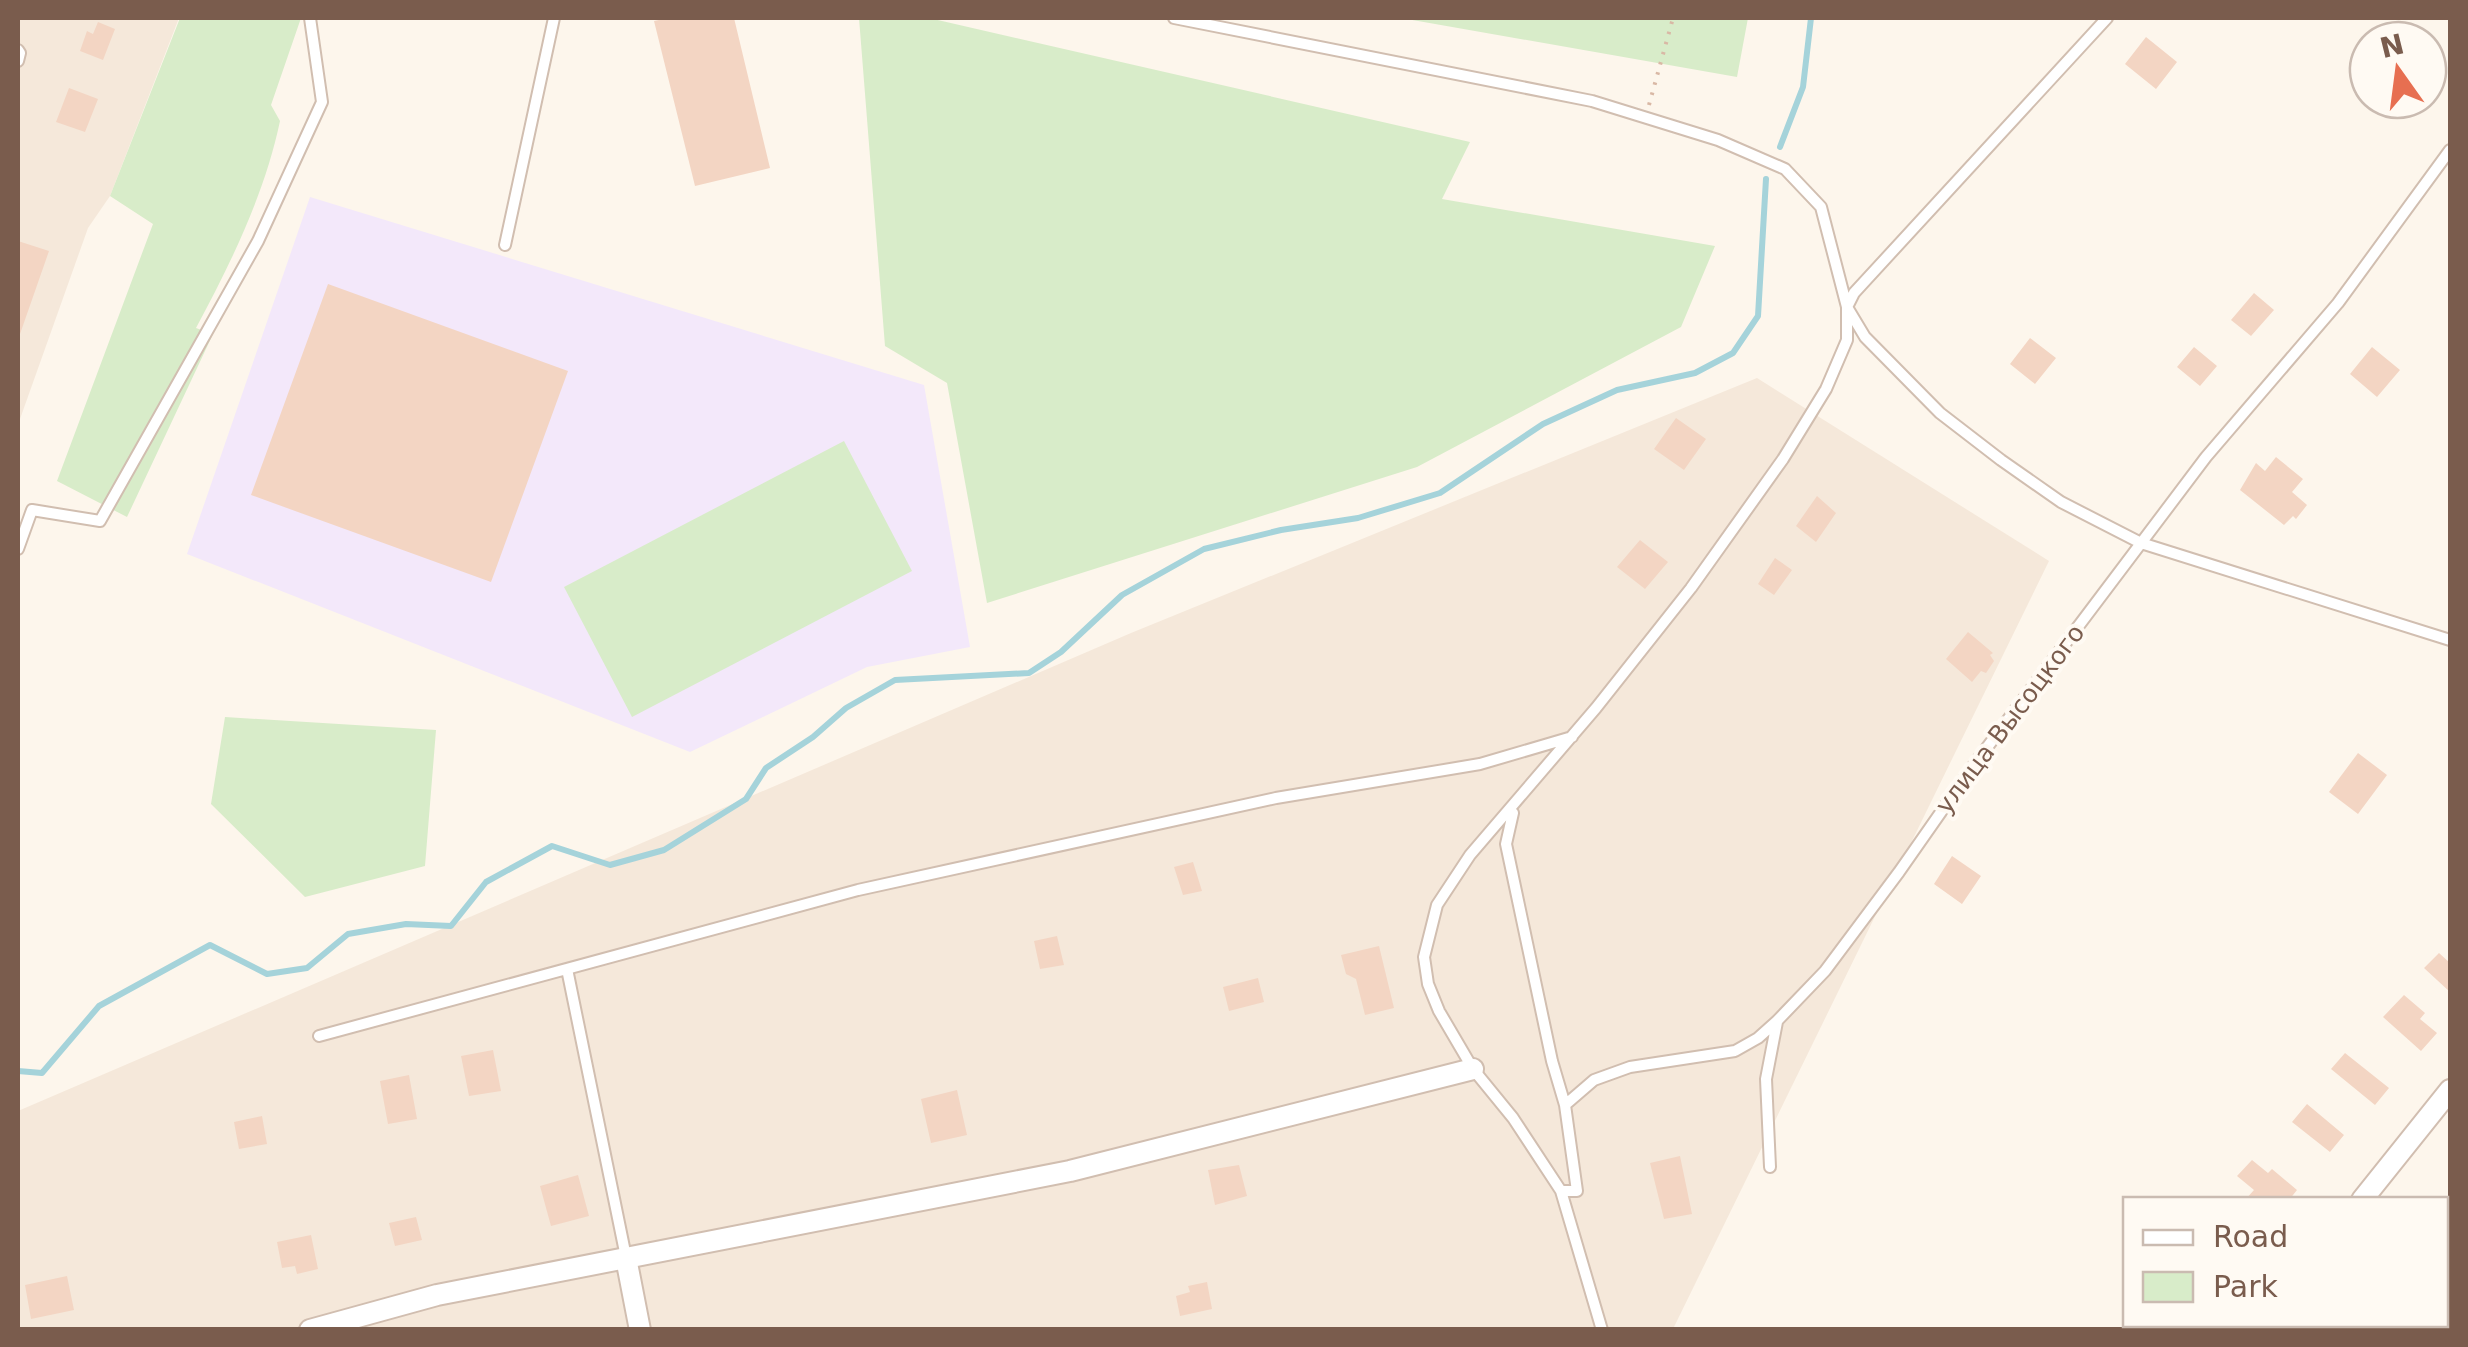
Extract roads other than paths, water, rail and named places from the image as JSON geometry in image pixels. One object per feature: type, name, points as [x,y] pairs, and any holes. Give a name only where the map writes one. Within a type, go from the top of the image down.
[{"type":"street","points":[[310,1330],[437,1295],[1070,1172],[1473,1069]]},
{"type":"street","points":[[2364,1197],[2450,1090]]},
{"type":"street","points":[[626,1258],[640,1330]]},
{"type":"lane","points":[[18,506],[100,521],[258,241],[322,102],[310,18]]},
{"type":"lane","points":[[505,245],[554,18]]},
{"type":"lane","points":[[1174,18],[1592,101],[1718,140],[1786,169],[1822,208],[1847,307],[1848,340],[1826,389],[1783,459],[1691,588],[1572,737],[1470,855],[1437,904],[1424,957],[1428,984],[1439,1011],[1473,1069],[1561,1191],[1602,1330]]},
{"type":"lane","points":[[1847,307],[1854,293],[2106,18]]},
{"type":"lane","points":[[18,50],[18,61]]},
{"type":"lane","name":"улица Высоцкого","points":[[1565,1105],[1594,1080],[1630,1067],[1735,1051],[1777,1021],[1846,942],[2206,456],[2338,303],[2450,150]]},
{"type":"lane","points":[[1847,307],[1865,337],[1940,413],[2061,502],[2142,542],[2450,640]]},
{"type":"lane","points":[[18,549],[32,510]]},
{"type":"lane","points":[[319,1036],[858,890],[1276,798],[1480,764],[1572,737]]},
{"type":"lane","points":[[1517,802],[1506,844],[1565,1105],[1577,1191],[1561,1191]]},
{"type":"lane","points":[[567,969],[626,1258]]},
{"type":"lane","points":[[1770,1167],[1766,1078],[1777,1021]]},
{"type":"waterway","points":[[1780,147],[1803,87],[1811,18]]},
{"type":"waterway","points":[[18,1071],[42,1073],[99,1006],[210,945],[267,974],[307,968],[348,934],[406,924],[451,926],[486,882],[552,846],[610,865],[664,850],[746,799],[766,768],[813,737],[846,708],[895,680],[1029,673],[1061,652],[1122,595],[1204,549],[1281,530],[1358,518],[1440,493],[1543,424],[1617,390],[1695,373],[1733,353],[1758,316],[1766,179]]}]
